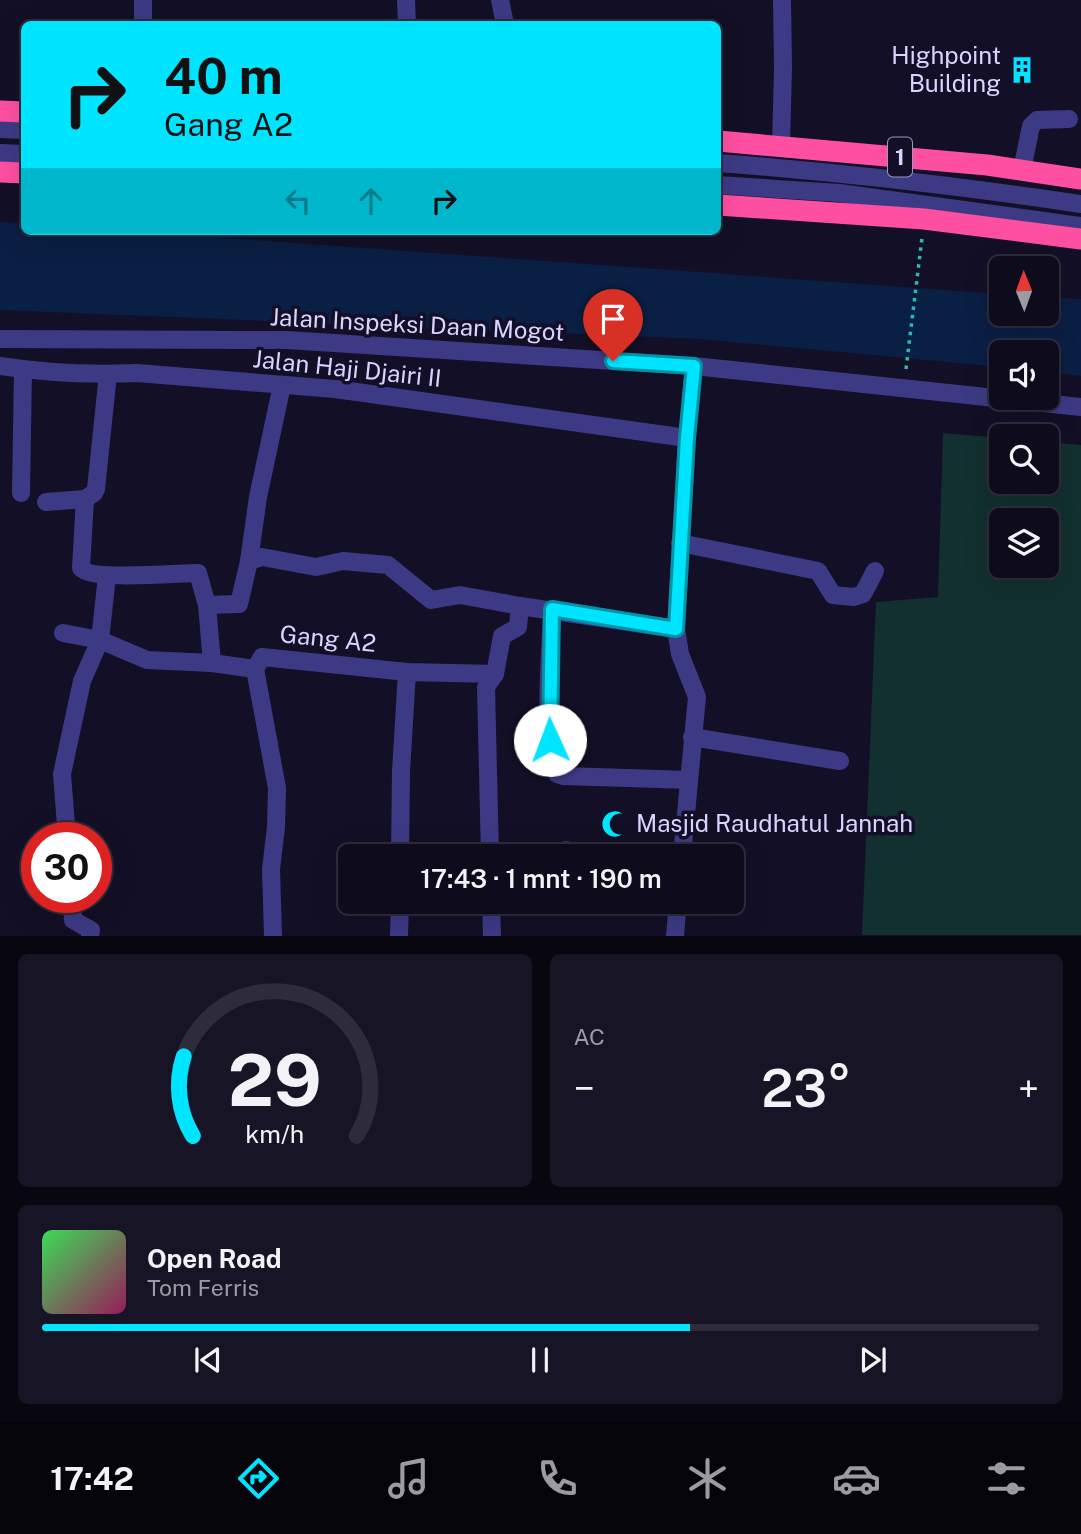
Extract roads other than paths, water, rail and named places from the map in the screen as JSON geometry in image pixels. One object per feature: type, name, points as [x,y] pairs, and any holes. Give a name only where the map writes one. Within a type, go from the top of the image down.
[{"type":"highway","points":[[0,111],[21,112]]},
{"type":"highway","name":"1","points":[[721,141],[1022,170],[1081,179]]},
{"type":"highway","points":[[0,172],[21,173]]},
{"type":"highway","points":[[721,205],[924,219],[1081,239]]},
{"type":"street","points":[[143,0],[143,21]]},
{"type":"street","points":[[407,0],[407,21]]},
{"type":"street","points":[[500,0],[504,21]]},
{"type":"street","points":[[781,146],[782,0]]},
{"type":"street","points":[[1022,170],[1031,126],[1037,120],[1069,119]]},
{"type":"street","points":[[0,129],[21,130]]},
{"type":"street","points":[[0,153],[21,154]]},
{"type":"street","points":[[721,163],[839,172],[1081,204]]},
{"type":"street","points":[[721,184],[839,193],[1081,226]]},
{"type":"street","name":"Jalan Inspeksi Daan Mogot","points":[[0,339],[287,341],[694,366],[1081,407]]},
{"type":"street","name":"Jalan Haji Djairi II","points":[[0,366],[23,370],[137,373],[349,391],[687,438]]},
{"type":"street","points":[[683,844],[697,697],[680,654],[676,629],[694,366]]},
{"type":"street","points":[[21,493],[23,370]]},
{"type":"street","points":[[46,502],[85,499],[94,493],[108,374]]},
{"type":"street","points":[[207,605],[239,604],[282,385]]},
{"type":"street","points":[[85,499],[81,568],[89,574],[107,576],[198,573],[207,605],[212,663]]},
{"type":"street","points":[[680,543],[818,571],[833,595],[854,597],[863,594],[874,571]]},
{"type":"street","points":[[249,561],[262,556],[316,567],[343,561],[388,565],[431,600],[460,595],[676,629]]},
{"type":"street","points":[[66,822],[62,774],[82,681],[100,640],[107,576]]},
{"type":"street","points":[[490,844],[486,687],[495,674],[502,636],[518,627],[520,606]]},
{"type":"street","points":[[552,609],[549,716],[552,765],[556,774],[689,780]]},
{"type":"street","name":"Gang A2","points":[[63,634],[100,640],[147,660],[255,668],[262,657],[407,672],[495,674]]},
{"type":"street","points":[[255,668],[277,788],[271,869],[273,936]]},
{"type":"street","points":[[400,844],[407,672]]},
{"type":"street","points":[[692,737],[840,761]]},
{"type":"street","points":[[73,913],[74,920],[91,930],[90,936]]},
{"type":"street","points":[[399,936],[400,914]]},
{"type":"street","points":[[491,914],[492,936]]},
{"type":"street","points":[[675,936],[677,914]]},
{"type":"water","points":[[0,222],[21,223],[21,235],[185,235],[989,293],[989,326],[1059,326],[1059,298],[1081,299],[1081,376],[1059,373],[1059,340],[989,340],[989,366],[700,339],[0,310]]},
{"type":"place","name":"Highpoint Building","points":[[1022,70]]},
{"type":"place","name":"Masjid Raudhatul Jannah","points":[[615,824]]}]
